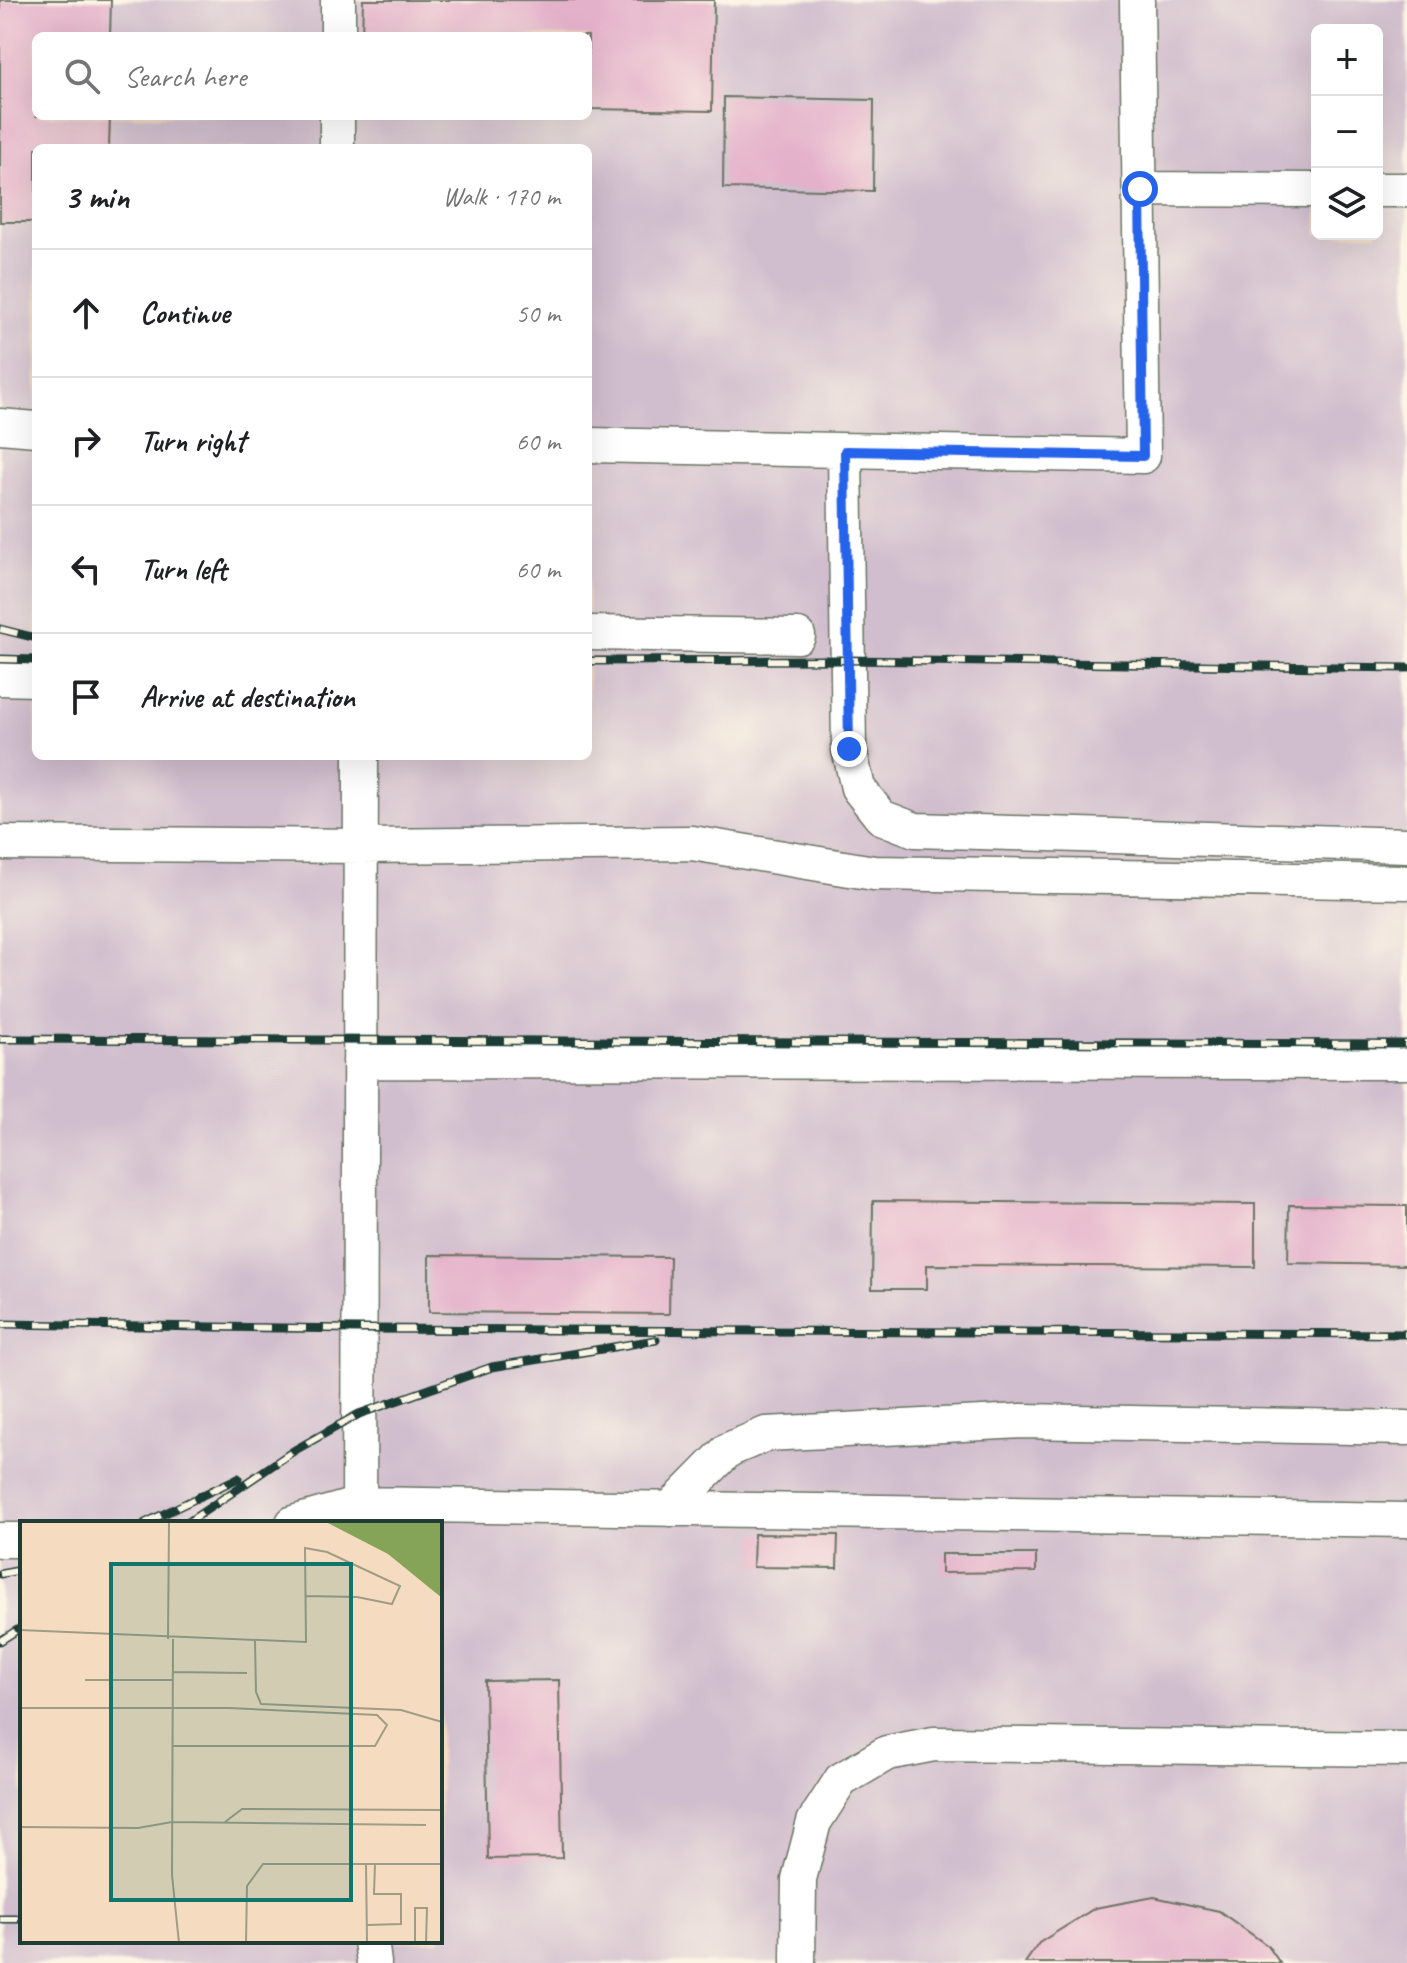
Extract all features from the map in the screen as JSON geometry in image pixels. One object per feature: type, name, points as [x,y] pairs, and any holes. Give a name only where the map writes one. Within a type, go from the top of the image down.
[{"type":"lane","points":[[338,0],[338,32]]},
{"type":"lane","points":[[592,445],[1143,456],[1137,0]]},
{"type":"lane","points":[[337,120],[337,144]]},
{"type":"lane","points":[[1140,189],[1311,190]]},
{"type":"lane","points":[[1383,190],[1407,190]]},
{"type":"lane","points":[[0,426],[32,429]]},
{"type":"lane","points":[[845,451],[849,749],[858,788],[881,817],[915,830],[1407,845]]},
{"type":"lane","points":[[592,633],[798,636]]},
{"type":"lane","points":[[0,678],[32,679]]},
{"type":"lane","points":[[359,1514],[361,760]]},
{"type":"lane","points":[[0,843],[361,846],[692,843],[874,873],[1407,882]]},
{"type":"lane","points":[[360,1061],[1407,1062]]},
{"type":"lane","points":[[670,1509],[728,1450],[766,1434],[1022,1421],[1407,1428]]},
{"type":"lane","points":[[308,1521],[359,1514],[670,1509],[1407,1520]]},
{"type":"lane","points":[[798,1963],[799,1879],[814,1822],[841,1780],[887,1753],[934,1744],[1407,1749]]},
{"type":"lane","points":[[371,1943],[374,1963]]},
{"type":"shaded area","points":[[0,0],[1407,0],[1407,1963],[0,1963]]},
{"type":"building","points":[[0,0],[111,0],[110,32],[32,32],[32,120],[110,120],[109,144],[32,144],[32,222],[0,222]]},
{"type":"building","points":[[363,0],[714,0],[712,111],[592,109],[592,32],[362,32]]},
{"type":"building","points":[[724,97],[874,100],[873,191],[723,188]]},
{"type":"building","points":[[873,1201],[1255,1204],[1255,1267],[927,1265],[927,1289],[872,1289]]},
{"type":"building","points":[[1289,1205],[1407,1206],[1407,1265],[1288,1263]]},
{"type":"building","points":[[429,1255],[670,1257],[669,1314],[429,1312]]},
{"type":"building","points":[[754,1534],[838,1535],[837,1568],[753,1567]]},
{"type":"building","points":[[941,1554],[1036,1554],[1036,1572],[941,1573]]},
{"type":"building","points":[[559,1680],[562,1858],[488,1859],[485,1681]]},
{"type":"building","points":[[1154,1897],[1219,1911],[1268,1946],[1280,1963],[1025,1963],[1039,1943],[1095,1908]]},
{"type":"railway","points":[[0,629],[32,637]]},
{"type":"railway","points":[[0,659],[32,660]]},
{"type":"railway","points":[[592,661],[847,660],[1407,668]]},
{"type":"railway","points":[[0,1039],[1407,1044]]},
{"type":"railway","points":[[0,1324],[360,1329],[1407,1334]]},
{"type":"railway","points":[[190,1521],[295,1450],[359,1414],[492,1367],[656,1340]]},
{"type":"railway","points":[[149,1521],[238,1478]]},
{"type":"railway","points":[[0,1574],[20,1570]]},
{"type":"railway","points":[[0,1641],[20,1628]]},
{"type":"railway","points":[[0,1919],[20,1919]]},
{"type":"route","points":[[849,749],[845,451],[1143,456],[1140,189]]}]
